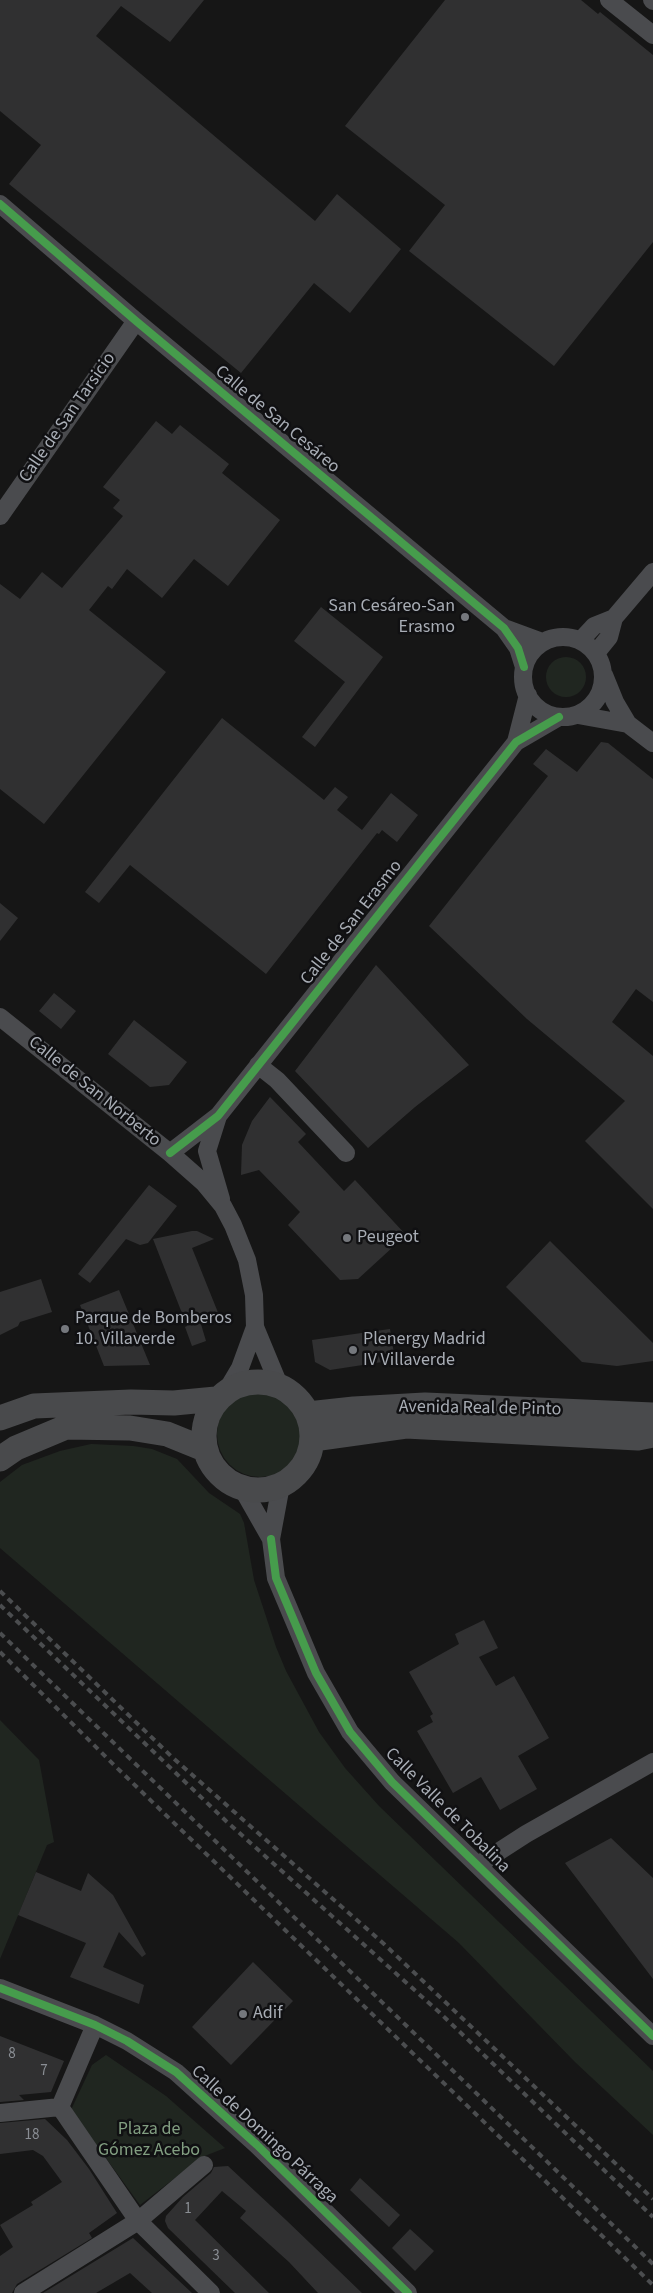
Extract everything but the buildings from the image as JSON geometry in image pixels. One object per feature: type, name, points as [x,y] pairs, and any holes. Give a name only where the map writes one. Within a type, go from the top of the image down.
[{"type":"main road","points":[[0,1418],[34,1406],[130,1402],[174,1403],[222,1395],[252,1381],[279,1385],[295,1395],[308,1414],[312,1439],[310,1454],[298,1473],[281,1485],[262,1490],[242,1488],[225,1480],[212,1466],[204,1448],[204,1423],[222,1395]]},
{"type":"main road","name":"Avenida Real de Pinto","points":[[308,1414],[354,1409],[425,1406],[653,1415]]},
{"type":"main road","name":"Avenida Real de Pinto","points":[[312,1439],[406,1426],[638,1438],[653,1435]]},
{"type":"main road","points":[[0,1459],[16,1448],[66,1427],[130,1428],[167,1434],[204,1448]]},
{"type":"street","points":[[608,0],[653,35]]},
{"type":"street","name":"Calle de San Cesáreo","points":[[0,204],[136,321],[504,628],[518,648],[524,667]]},
{"type":"street","name":"Calle de San Tarsicio","points":[[0,516],[136,321]]},
{"type":"street","points":[[596,653],[609,637],[614,618],[653,572]]},
{"type":"street","points":[[581,640],[594,626],[614,618]]},
{"type":"street","name":"Calle de San Cesáreo","points":[[504,628],[542,642]]},
{"type":"street","points":[[628,724],[578,715],[559,717],[542,711],[528,695],[523,678],[524,667],[533,650],[542,642],[562,636],[581,640],[596,653],[615,702],[628,724],[653,743]]},
{"type":"street","points":[[578,715],[589,709],[597,700],[602,689],[604,675]]},
{"type":"street","name":"Calle de San Erasmo","points":[[516,742],[528,695]]},
{"type":"street","name":"Calle de San Erasmo","points":[[170,1153],[218,1116],[516,742],[559,717]]},
{"type":"street","name":"Calle de San Norberto","points":[[0,1017],[170,1153],[204,1183],[223,1206],[234,1225],[247,1260],[254,1296],[255,1327],[279,1385]]},
{"type":"street","points":[[258,1065],[276,1080],[346,1153]]},
{"type":"street","name":"Calle de San Erasmo","points":[[218,1116],[207,1151],[223,1206]]},
{"type":"street","name":"Calle de San Norberto","points":[[222,1395],[240,1368],[255,1327]]},
{"type":"street","name":"Calle Valle de Tobalina","points":[[281,1485],[271,1539],[276,1578],[316,1673],[350,1732],[392,1782],[653,2036]]},
{"type":"street","name":"Calle Valle de Tobalina","points":[[242,1488],[271,1539]]},
{"type":"street","points":[[478,1865],[526,1834],[653,1762]]},
{"type":"street","name":"Calle de Domingo Párraga","points":[[0,1988],[95,2025],[127,2041],[176,2072],[257,2145],[408,2293]]},
{"type":"street","points":[[60,2107],[95,2025]]},
{"type":"street","points":[[0,2113],[60,2107]]},
{"type":"street","points":[[60,2107],[138,2221],[211,2293]]},
{"type":"street","points":[[23,2293],[138,2221],[204,2165]]},
{"type":"green space","points":[[570,657],[577,660],[583,666],[586,677],[585,685],[577,694],[570,697],[562,697],[555,694],[547,685],[546,673],[549,666],[558,658]]},
{"type":"green space","points":[[252,1391],[268,1391],[277,1394],[291,1403],[300,1417],[303,1434],[300,1451],[291,1465],[277,1474],[268,1477],[252,1477],[236,1470],[224,1458],[217,1442],[217,1426],[224,1410],[236,1398]]},
{"type":"green space","points":[[91,1444],[152,1449],[177,1459],[209,1493],[240,1514],[244,1523],[254,1580],[276,1647],[286,1671],[319,1732],[345,1768],[379,1806],[653,2071],[653,2135],[575,2062],[459,1943],[0,1548],[0,1482],[22,1465],[60,1451]]},
{"type":"green space","points":[[0,1720],[39,1760],[54,1842],[47,1845],[0,1959]]},
{"type":"green space","name":"Plaza de Gómez Acebo","points":[[106,2055],[166,2096],[225,2148],[202,2157],[140,2205],[71,2110],[92,2065]]},
{"type":"railway","points":[[0,1591],[172,1757],[384,1944],[653,2199]]},
{"type":"railway","points":[[0,1605],[226,1821],[439,2012],[653,2217]]},
{"type":"railway","points":[[0,1633],[653,2264]]},
{"type":"railway","points":[[0,1652],[114,1765],[653,2285]]},
{"type":"cycle path","points":[[0,204],[136,321],[504,628],[518,648],[524,667]]},
{"type":"cycle path","points":[[170,1153],[218,1116],[516,742],[559,717]]},
{"type":"cycle path","points":[[271,1539],[276,1578],[316,1673],[350,1732],[392,1782],[653,2036]]},
{"type":"cycle path","points":[[0,1988],[95,2025],[127,2041],[176,2072],[257,2145],[408,2293]]},
{"type":"place","name":"San Cesáreo-San Erasmo","points":[[465,617]]},
{"type":"place","name":"Peugeot","points":[[347,1238]]},
{"type":"place","name":"Parque de Bomberos 10. Villaverde","points":[[65,1329]]},
{"type":"place","name":"Plenergy Madrid IV Villaverde","points":[[353,1350]]},
{"type":"place","name":"Adif","points":[[243,2014]]}]
